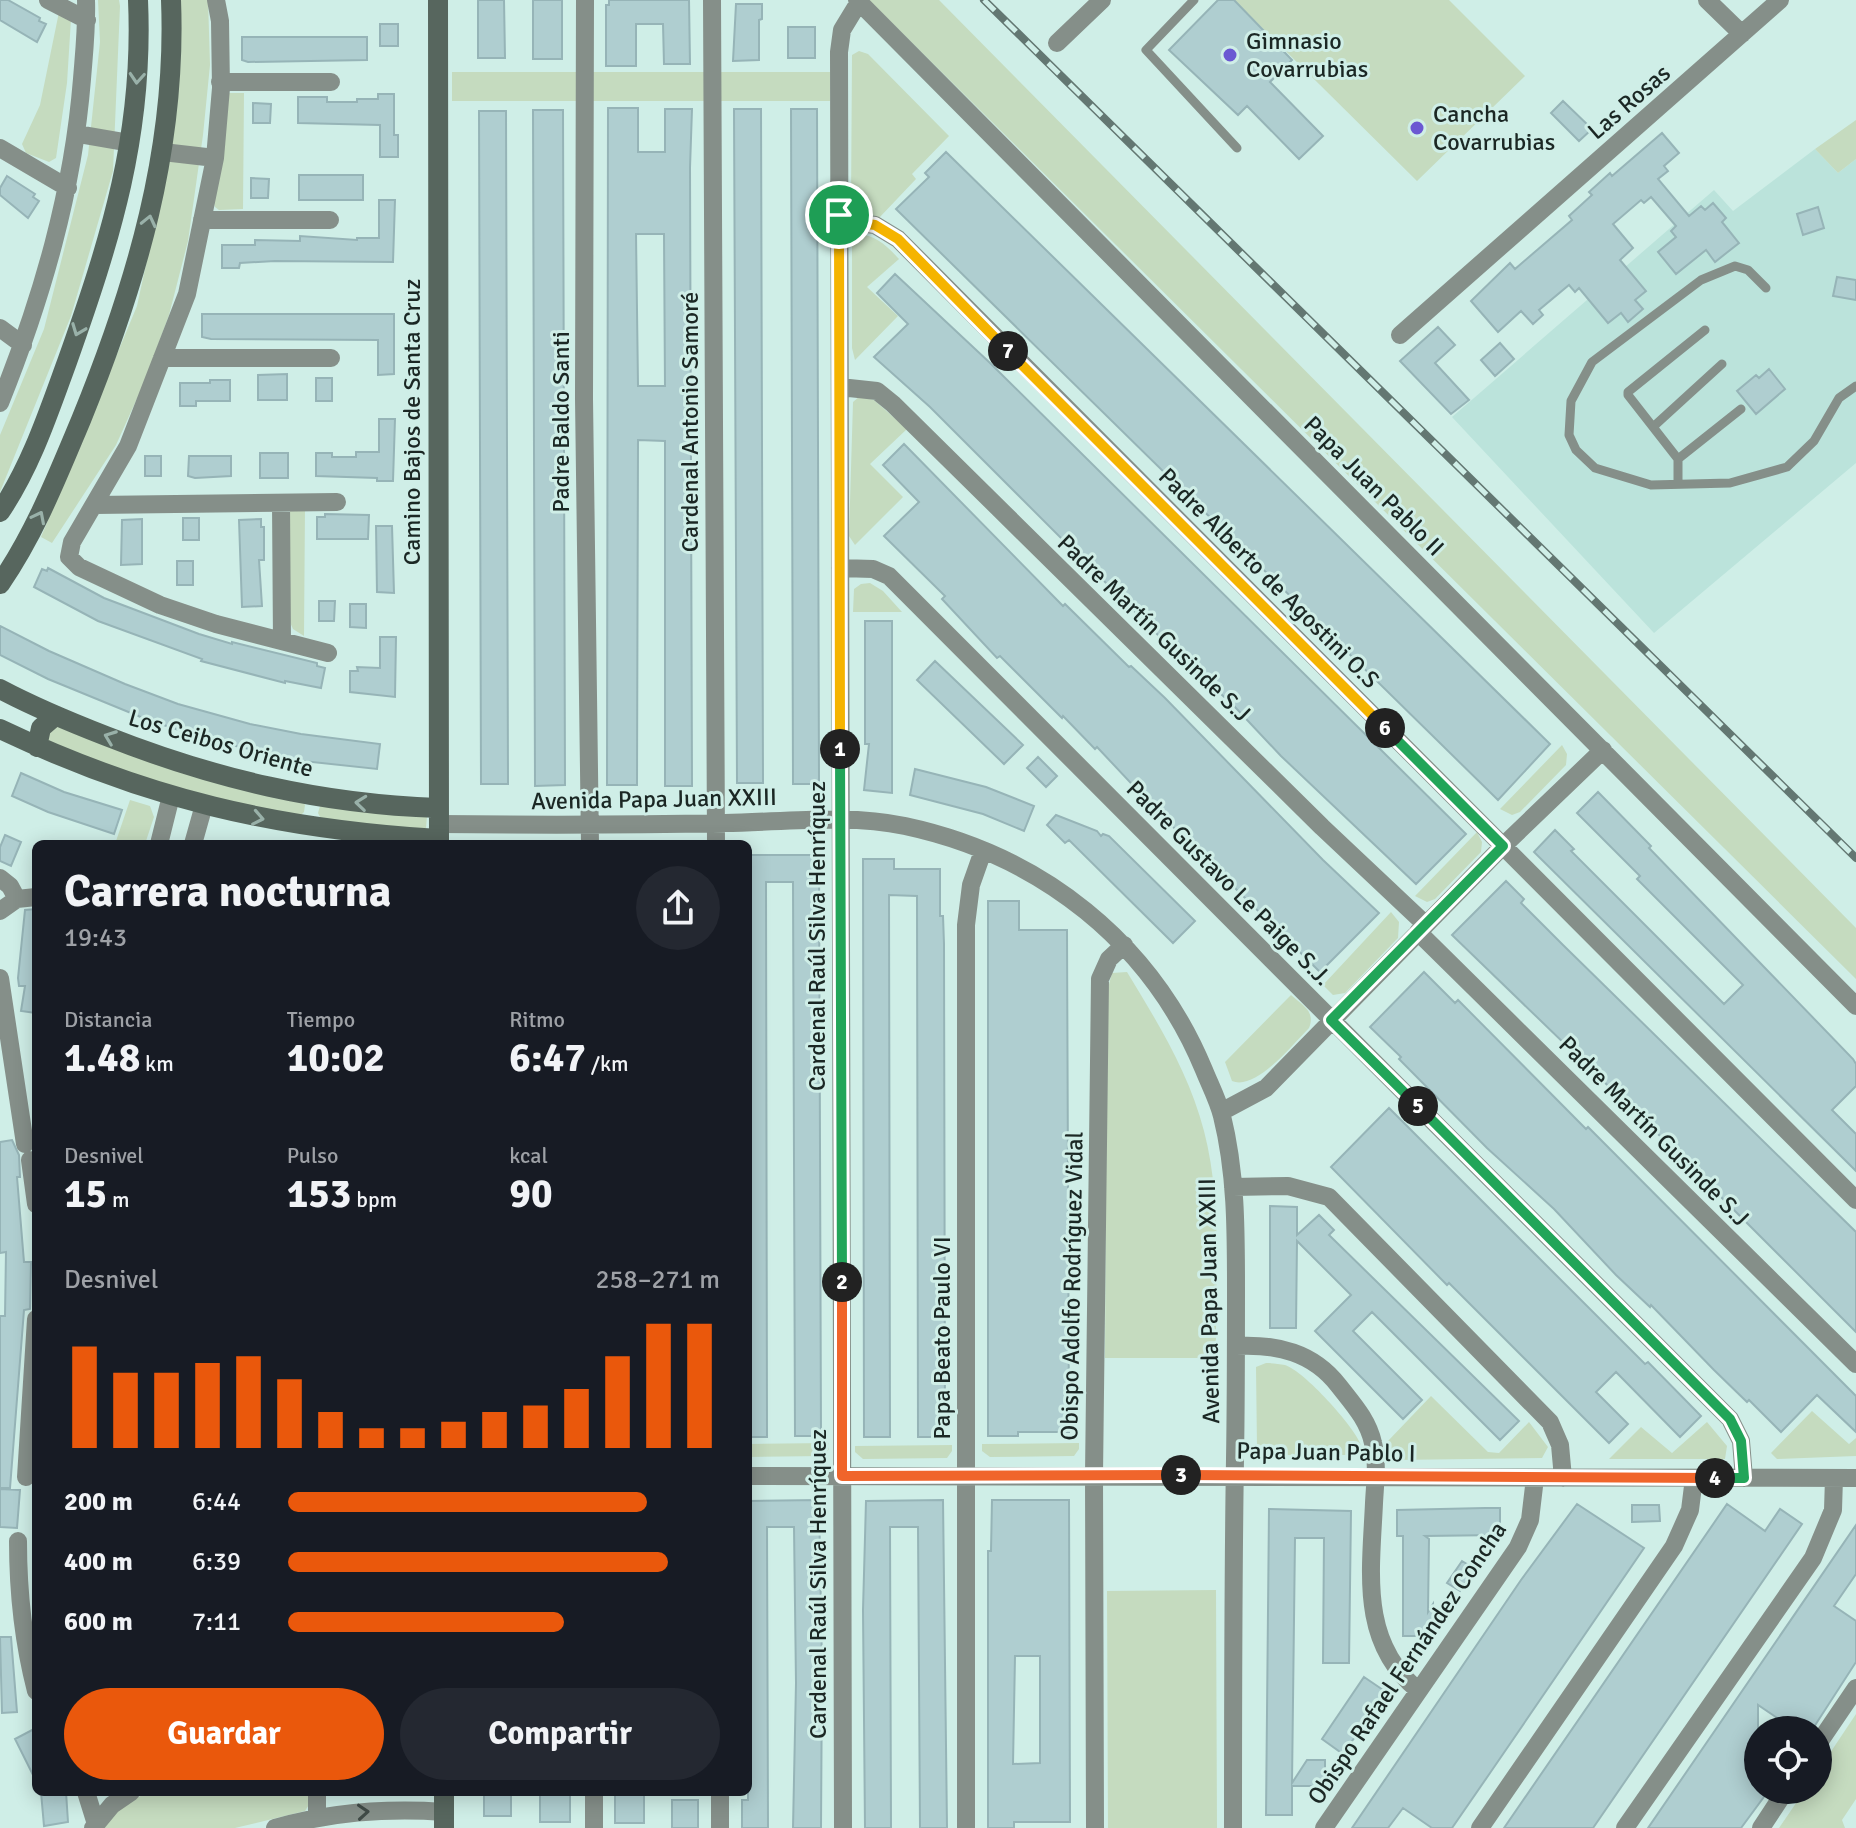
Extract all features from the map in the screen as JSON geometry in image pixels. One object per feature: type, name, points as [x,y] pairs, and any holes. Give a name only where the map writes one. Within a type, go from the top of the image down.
[{"type":"street","points":[[48,0],[87,20]]},
{"type":"street","points":[[0,403],[46,273],[68,188],[78,134],[86,0]]},
{"type":"street","points":[[0,512],[17,487],[46,423],[117,209],[130,143],[139,60],[138,0]]},
{"type":"street","points":[[0,584],[19,556],[48,501],[95,385],[135,273],[153,206],[163,152],[171,65],[171,0]]},
{"type":"street","points":[[216,0],[220,21],[220,82],[215,158],[187,294],[128,446],[72,542],[69,557],[79,567],[160,605],[216,624],[328,653]]},
{"type":"street","name":"Camino Bajos de Santa Cruz","points":[[438,0],[438,829]]},
{"type":"street","name":"Padre Baldo Santi","points":[[585,0],[584,399],[590,834]]},
{"type":"street","name":"Cardenal Antonio Samoré","points":[[712,0],[716,840]]},
{"type":"street","points":[[1057,43],[1102,0]]},
{"type":"street","points":[[1707,0],[1742,34]]},
{"type":"street","name":"Las Rosas","points":[[1400,335],[1780,0]]},
{"type":"street","name":"Cardenal Raúl Silva Henríquez","points":[[843,1828],[840,41],[846,19],[858,1]]},
{"type":"street","name":"Papa Juan Pablo II","points":[[858,1],[1856,1006]]},
{"type":"street","points":[[220,82],[331,82]]},
{"type":"street","points":[[78,134],[130,143]]},
{"type":"street","points":[[0,148],[68,188]]},
{"type":"street","points":[[163,152],[215,158]]},
{"type":"street","name":"Padre Alberto de Agostini O.S","points":[[839,215],[853,222],[875,225],[898,239],[1856,1200]]},
{"type":"street","points":[[202,220],[330,220]]},
{"type":"street","points":[[102,261],[135,273]]},
{"type":"street","points":[[0,328],[23,345]]},
{"type":"street","points":[[162,358],[331,358]]},
{"type":"street","name":"Padre Martín Gusinde S.J","points":[[840,387],[877,391],[893,404],[1322,827],[1856,1364]]},
{"type":"street","points":[[95,505],[337,502]]},
{"type":"street","points":[[281,503],[282,641]]},
{"type":"street","name":"Padre Gustavo Le Paige S.J.","points":[[840,568],[873,569],[889,576],[1730,1419],[1741,1441],[1744,1478]]},
{"type":"street","name":"Los Ceibos Oriente","points":[[0,689],[55,716],[175,761],[307,796],[386,806],[438,829]]},
{"type":"street","points":[[37,747],[41,728],[55,716]]},
{"type":"street","points":[[0,729],[130,784],[204,805],[301,826],[362,834],[438,829]]},
{"type":"street","points":[[1221,1112],[1266,1088],[1503,846],[1603,750]]},
{"type":"street","points":[[160,840],[171,796]]},
{"type":"street","points":[[301,826],[311,812],[307,796]]},
{"type":"street","points":[[194,840],[204,805]]},
{"type":"street","name":"Avenida Papa Juan XXIII","points":[[438,829],[590,834],[716,823],[840,821],[899,825],[936,833],[1028,870],[1069,898],[1124,945],[1171,1003],[1192,1041],[1221,1112],[1236,1220],[1233,1828]]},
{"type":"street","name":"Papa Beato Paulo VI","points":[[966,1828],[966,925],[971,885],[983,851]]},
{"type":"street","points":[[0,878],[10,886],[17,899]]},
{"type":"street","points":[[0,911],[17,899],[32,897]]},
{"type":"street","name":"Obispo Adolfo Rodríguez Vidal","points":[[1095,1828],[1094,1475],[1100,979],[1109,959],[1124,945]]},
{"type":"street","points":[[0,978],[27,1100],[32,1178]]},
{"type":"street","points":[[1233,1187],[1288,1186],[1329,1197],[1550,1422],[1560,1445],[1563,1478]]},
{"type":"street","points":[[1236,1346],[1276,1347],[1305,1355],[1334,1379],[1370,1430],[1376,1459],[1372,1551],[1375,1628],[1395,1668],[1418,1690]]},
{"type":"street","points":[[26,1477],[32,1452]]},
{"type":"street","name":"Papa Juan Pablo I","points":[[752,1476],[1856,1478]]},
{"type":"street","name":"Obispo Rafael Fernández Concha","points":[[1324,1828],[1518,1547],[1530,1520],[1535,1478]]},
{"type":"street","points":[[1480,1828],[1674,1546],[1690,1510],[1694,1478]]},
{"type":"street","points":[[1625,1828],[1813,1558],[1833,1510],[1834,1478]]},
{"type":"street","points":[[24,1553],[24,1647],[32,1663]]},
{"type":"street","points":[[1832,1723],[1856,1688]]},
{"type":"street","points":[[87,1796],[95,1826]]},
{"type":"street","points":[[95,1826],[112,1805],[125,1796]]},
{"type":"street","points":[[317,1796],[317,1818]]},
{"type":"street","points":[[594,1796],[594,1828]]},
{"type":"street","points":[[720,1796],[720,1828]]},
{"type":"street","points":[[1761,1828],[1777,1804]]},
{"type":"street","points":[[275,1828],[317,1818],[382,1810],[444,1811]]},
{"type":"lane","points":[[1194,0],[1146,50],[1237,148]]},
{"type":"lane","points":[[1766,288],[1748,270],[1735,266],[1701,280],[1592,362],[1571,401],[1569,435],[1576,450],[1595,468],[1651,485],[1730,483],[1787,467],[1814,441],[1839,398],[1856,386]]},
{"type":"lane","points":[[1678,484],[1678,459],[1628,392],[1705,330]]},
{"type":"lane","points":[[1653,427],[1722,364]]},
{"type":"lane","points":[[1678,459],[1741,409]]},
{"type":"shaded area","points":[[1815,149],[1838,173],[1856,159],[1856,463],[1654,633],[1452,417],[1714,190],[1733,211]]},
{"type":"green space","points":[[98,0],[119,0],[120,6],[113,171],[71,316],[0,492],[0,435],[44,329],[88,155],[100,42]]},
{"type":"green space","points":[[179,0],[208,0],[210,65],[188,241],[169,315],[144,383],[116,445],[52,543],[41,537],[137,306],[168,163],[181,34]]},
{"type":"green space","points":[[869,0],[939,0],[1856,928],[1856,979]]},
{"type":"green space","name":"Cancha Covarrubias","points":[[1234,0],[1449,0],[1525,76],[1417,181]]},
{"type":"green space","points":[[59,12],[71,19],[67,83],[56,158],[49,162],[26,153],[22,144],[40,105]]},
{"type":"green space","points":[[859,51],[868,54],[949,136],[912,174],[916,179],[879,218],[851,205],[852,55]]},
{"type":"green space","points":[[452,72],[830,72],[830,101],[452,101]]},
{"type":"green space","points":[[227,93],[244,93],[243,209],[219,210],[213,200]]},
{"type":"green space","points":[[1856,120],[1856,159],[1838,173],[1815,149]]},
{"type":"green space","points":[[856,234],[880,242],[899,259],[867,287],[898,316],[855,360],[852,348],[852,240]]},
{"type":"green space","points":[[860,396],[874,400],[907,429],[870,464],[903,497],[855,545],[849,536],[853,402]]},
{"type":"green space","points":[[305,507],[304,636],[293,629],[289,620],[290,511]]},
{"type":"green space","points":[[870,583],[883,591],[902,612],[853,612],[854,589]]},
{"type":"green space","points":[[55,724],[302,800],[304,812],[300,816],[185,792],[100,763],[49,741],[46,738]]},
{"type":"green space","points":[[1562,745],[1567,754],[1566,765],[1520,812],[1512,815],[1500,809]]},
{"type":"green space","points":[[130,800],[150,806],[154,817],[146,840],[116,840]]},
{"type":"green space","points":[[320,806],[427,816],[426,828],[321,819],[318,813]]},
{"type":"green space","points":[[1477,832],[1482,842],[1481,852],[1435,899],[1427,902],[1415,896]]},
{"type":"green space","points":[[1391,912],[1399,922],[1398,938],[1345,993],[1333,995],[1323,985]]},
{"type":"green space","points":[[1127,972],[1181,1069],[1204,1131],[1216,1215],[1216,1358],[1105,1358],[1107,992],[1112,973]]},
{"type":"green space","points":[[1291,995],[1309,1013],[1309,1028],[1263,1073],[1242,1082],[1232,1081],[1225,1062]]},
{"type":"green space","points":[[1266,1363],[1293,1369],[1328,1400],[1357,1436],[1361,1445],[1356,1455],[1265,1455],[1257,1448],[1256,1367]]},
{"type":"green space","points":[[1431,1396],[1488,1452],[1499,1453],[1529,1422],[1548,1447],[1542,1458],[1395,1460],[1387,1442]]},
{"type":"green space","points":[[1812,1411],[1849,1444],[1856,1438],[1856,1456],[1777,1459],[1771,1453]]},
{"type":"green space","points":[[1707,1422],[1727,1446],[1725,1459],[1609,1459],[1641,1427],[1672,1453]]},
{"type":"green space","points":[[829,1443],[829,1449],[824,1456],[752,1457],[752,1444]]},
{"type":"green space","points":[[1079,1443],[1074,1456],[990,1457],[982,1451],[982,1444]]},
{"type":"green space","points":[[952,1445],[947,1458],[863,1459],[855,1452],[855,1446]]},
{"type":"green space","points":[[1216,1590],[1217,1828],[1108,1828],[1107,1591]]},
{"type":"green space","points":[[1856,1714],[1856,1799],[1842,1820],[1845,1828],[1779,1828],[1795,1804],[1832,1804],[1832,1750]]},
{"type":"green space","points":[[140,1796],[310,1796],[305,1811],[235,1828],[104,1828],[116,1809]]},
{"type":"building","points":[[0,0],[8,0],[46,24],[37,42],[0,20]]},
{"type":"building","points":[[478,0],[504,0],[505,58],[478,58]]},
{"type":"building","points":[[533,0],[562,0],[562,59],[533,59]]},
{"type":"building","points":[[609,0],[689,0],[690,64],[664,64],[663,24],[636,24],[636,66],[606,66],[606,5],[609,5]]},
{"type":"building","name":"Gimnasio Covarrubias","points":[[1218,0],[1234,0],[1292,60],[1270,82],[1323,136],[1299,159],[1247,106],[1238,115],[1169,50]]},
{"type":"building","points":[[736,4],[762,4],[759,60],[733,61]]},
{"type":"building","points":[[380,24],[398,24],[398,46],[380,46]]},
{"type":"building","points":[[788,27],[815,27],[815,58],[788,58]]},
{"type":"building","points":[[242,37],[367,37],[367,60],[248,62],[242,60]]},
{"type":"building","points":[[378,94],[394,94],[394,135],[398,135],[398,157],[380,157],[380,125],[298,123],[298,97],[327,97],[327,102],[357,102],[357,99],[378,99]]},
{"type":"building","points":[[1563,101],[1592,129],[1579,141],[1551,113]]},
{"type":"building","points":[[253,103],[271,104],[270,123],[253,123]]},
{"type":"building","points":[[608,108],[638,108],[638,152],[665,152],[665,109],[692,109],[692,786],[665,786],[665,441],[638,440],[637,785],[607,785]],"holes":[[[636,234],[664,234],[665,386],[638,386]]]},
{"type":"building","points":[[734,109],[761,109],[763,783],[737,783]]},
{"type":"building","points":[[791,109],[817,109],[819,784],[793,784]]},
{"type":"building","points":[[533,110],[563,110],[565,785],[535,786]]},
{"type":"building","points":[[479,111],[506,111],[508,784],[481,784]]},
{"type":"building","points":[[1662,133],[1679,153],[1664,166],[1668,171],[1658,179],[1689,216],[1701,206],[1705,210],[1713,203],[1726,218],[1722,222],[1739,243],[1715,262],[1706,250],[1676,274],[1658,252],[1676,237],[1671,231],[1676,226],[1651,197],[1644,203],[1641,200],[1613,224],[1633,248],[1620,260],[1646,291],[1635,300],[1643,309],[1628,322],[1621,313],[1608,323],[1579,288],[1575,292],[1569,285],[1539,310],[1543,315],[1533,324],[1521,311],[1498,332],[1471,301],[1510,263],[1515,269],[1572,220],[1569,216],[1592,195],[1589,192]]},
{"type":"building","points":[[946,152],[1550,744],[1498,800],[896,209],[929,177],[925,173]]},
{"type":"building","points":[[299,175],[363,175],[363,200],[299,200]]},
{"type":"building","points":[[7,176],[35,194],[33,197],[39,201],[28,218],[0,195],[0,188]]},
{"type":"building","points":[[251,178],[269,179],[268,198],[251,198]]},
{"type":"building","points":[[379,200],[395,200],[393,262],[275,261],[240,263],[239,268],[222,268],[222,245],[255,245],[255,240],[300,241],[300,236],[357,240],[379,238]]},
{"type":"building","points":[[1818,207],[1824,228],[1803,235],[1797,214]]},
{"type":"building","points":[[895,274],[989,362],[1466,834],[1416,884],[1281,756],[930,407],[874,357],[908,324],[877,293]]},
{"type":"building","points":[[1837,277],[1856,280],[1856,300],[1833,296]]},
{"type":"building","points":[[202,314],[394,314],[394,374],[378,375],[378,340],[211,339],[202,337]]},
{"type":"building","points":[[1438,327],[1455,345],[1435,363],[1469,400],[1451,414],[1400,361]]},
{"type":"building","points":[[1500,343],[1514,359],[1495,376],[1481,360]]},
{"type":"building","points":[[1769,369],[1785,389],[1756,414],[1737,391],[1756,375],[1759,378]]},
{"type":"building","points":[[287,374],[287,400],[258,400],[258,375]]},
{"type":"building","points":[[316,378],[332,378],[332,401],[316,401]]},
{"type":"building","points":[[210,380],[230,380],[230,401],[196,401],[196,406],[180,406],[180,383],[210,383]]},
{"type":"building","points":[[379,419],[395,419],[393,481],[316,476],[316,453],[356,457],[356,452],[379,452]]},
{"type":"building","points":[[904,444],[1063,606],[1065,604],[1165,698],[1379,913],[1320,972],[1159,813],[1097,747],[1095,749],[1000,656],[997,658],[942,599],[945,596],[884,536],[919,502],[883,465]]},
{"type":"building","points":[[260,453],[288,453],[288,478],[260,478]]},
{"type":"building","points":[[145,456],[161,456],[161,476],[145,476]]},
{"type":"building","points":[[189,456],[231,456],[231,476],[188,476]]},
{"type":"building","points":[[325,514],[369,515],[368,539],[317,539],[317,517],[325,517]]},
{"type":"building","points":[[183,518],[199,518],[199,540],[183,540]]},
{"type":"building","points":[[142,519],[142,564],[121,565],[122,520]]},
{"type":"building","points":[[261,519],[261,527],[264,527],[264,560],[259,560],[262,606],[242,607],[239,520]]},
{"type":"building","points":[[376,526],[392,526],[394,593],[377,592]]},
{"type":"building","points":[[177,561],[193,561],[193,585],[177,585]]},
{"type":"building","points":[[48,568],[104,598],[199,634],[317,663],[317,666],[325,668],[321,688],[285,683],[201,661],[98,621],[34,587],[42,569],[47,571]]},
{"type":"building","points":[[319,601],[335,601],[334,621],[319,621]]},
{"type":"building","points":[[350,604],[366,604],[366,628],[350,627]]},
{"type":"building","points":[[865,621],[892,621],[892,793],[864,790],[869,744],[865,744]]},
{"type":"building","points":[[0,626],[49,651],[178,704],[250,724],[380,744],[377,769],[303,761],[213,741],[148,720],[48,679],[0,655]]},
{"type":"building","points":[[380,637],[396,637],[395,697],[350,692],[350,671],[358,671],[357,667],[380,668]]},
{"type":"building","points":[[935,661],[1023,745],[1004,764],[917,680]]},
{"type":"building","points":[[1038,757],[1057,776],[1046,787],[1027,768]]},
{"type":"building","points":[[915,769],[986,787],[1034,806],[1024,831],[983,814],[910,795]]},
{"type":"building","points":[[21,773],[64,792],[122,810],[114,834],[48,812],[12,796]]},
{"type":"building","points":[[1598,792],[1853,1059],[1856,1064],[1856,1086],[1832,1110],[1856,1134],[1856,1171],[1534,852],[1555,830],[1574,849],[1571,851],[1724,1004],[1743,985],[1637,879],[1640,876],[1577,813]]},
{"type":"building","points":[[1056,815],[1097,831],[1101,836],[1109,836],[1195,921],[1173,943],[1069,840],[1065,843],[1047,825]]},
{"type":"building","points":[[5,835],[21,842],[11,866],[0,861],[0,847]]},
{"type":"building","points":[[752,855],[819,855],[821,1436],[795,1436],[793,882],[766,882],[767,1437],[752,1437]]},
{"type":"building","points":[[863,859],[894,859],[894,869],[940,869],[940,916],[943,916],[944,944],[945,1437],[918,1437],[917,896],[889,895],[890,1437],[864,1437]]},
{"type":"building","points":[[1506,881],[1524,899],[1521,903],[1856,1232],[1856,1332],[1658,1134],[1452,935]]},
{"type":"building","points":[[988,901],[1019,901],[1019,930],[1067,930],[1069,1432],[1018,1432],[1018,1436],[988,1436]]},
{"type":"building","points":[[32,909],[32,1012],[21,1011],[25,986],[19,986],[18,978],[25,910]]},
{"type":"building","points":[[1424,972],[1455,1003],[1458,1000],[1586,1129],[1588,1127],[1856,1396],[1856,1432],[1817,1395],[1781,1432],[1616,1275],[1554,1209],[1487,1148],[1399,1059],[1401,1057],[1370,1027]]},
{"type":"building","points":[[1389,1108],[1701,1416],[1680,1437],[1616,1372],[1596,1392],[1628,1424],[1609,1443],[1331,1167]]},
{"type":"building","points":[[12,1140],[19,1155],[20,1177],[17,1177],[24,1262],[31,1262],[30,1309],[24,1310],[10,1488],[0,1488],[0,1316],[5,1316],[6,1252],[0,1253],[0,1142]]},
{"type":"building","points":[[1270,1206],[1297,1207],[1297,1235],[1319,1215],[1334,1230],[1329,1235],[1519,1421],[1500,1440],[1372,1312],[1353,1331],[1422,1400],[1403,1419],[1315,1331],[1351,1295],[1297,1241],[1296,1328],[1270,1328]]},
{"type":"building","points":[[0,1489],[20,1490],[17,1528],[0,1527]]},
{"type":"building","points":[[819,1500],[821,1828],[793,1828],[796,1683],[794,1527],[767,1527],[768,1828],[742,1828],[742,1800],[752,1796],[752,1501]]},
{"type":"building","points":[[943,1500],[947,1828],[920,1828],[918,1527],[890,1527],[891,1828],[865,1828],[863,1610],[866,1501]]},
{"type":"building","points":[[992,1500],[1069,1500],[1070,1822],[1014,1822],[1014,1828],[988,1828],[988,1551],[991,1551]],"holes":[[[1015,1656],[1040,1656],[1040,1763],[1013,1764]]]},
{"type":"building","points":[[1577,1504],[1644,1548],[1452,1828],[1432,1828],[1403,1808],[1388,1828],[1352,1828],[1521,1580]]},
{"type":"building","points":[[1727,1504],[1765,1531],[1780,1509],[1802,1524],[1593,1828],[1504,1828]]},
{"type":"building","points":[[1632,1505],[1659,1505],[1660,1521],[1632,1522]]},
{"type":"building","points":[[1500,1508],[1500,1535],[1425,1536],[1429,1539],[1428,1612],[1433,1604],[1433,1636],[1403,1636],[1403,1536],[1397,1536],[1397,1510]]},
{"type":"building","points":[[1269,1509],[1351,1511],[1349,1663],[1323,1663],[1324,1538],[1295,1538],[1292,1783],[1307,1760],[1325,1760],[1325,1786],[1292,1786],[1292,1815],[1266,1815]]},
{"type":"building","points":[[1856,1525],[1856,1574],[1834,1606],[1856,1621],[1856,1662],[1821,1716],[1774,1716],[1758,1705],[1758,1716],[1744,1716],[1744,1804],[1759,1804],[1741,1828],[1648,1828]]},
{"type":"building","points":[[1462,1561],[1475,1569],[1460,1591],[1447,1583]]},
{"type":"building","points":[[0,1637],[11,1637],[17,1712],[2,1713]]},
{"type":"building","points":[[1364,1677],[1386,1692],[1343,1754],[1322,1739]]},
{"type":"building","points":[[32,1730],[32,1773],[15,1739]]},
{"type":"building","points":[[41,1796],[66,1796],[68,1822],[44,1826]]},
{"type":"building","points":[[484,1796],[511,1796],[511,1816],[484,1816]]},
{"type":"building","points":[[540,1796],[570,1796],[570,1822],[540,1822]]},
{"type":"building","points":[[615,1796],[644,1796],[644,1823],[615,1823]]},
{"type":"building","points":[[672,1800],[698,1800],[698,1828],[672,1828]]},
{"type":"railway","points":[[984,0],[1856,858]]},
{"type":"place","name":"Gimnasio Covarrubias","points":[[1230,55]]},
{"type":"place","name":"Cancha Covarrubias","points":[[1417,128]]},
{"type":"route","points":[[839,215],[853,222],[875,225],[898,239],[1503,846],[1331,1020],[1730,1419],[1741,1441],[1744,1478],[842,1476],[839,215]]}]
